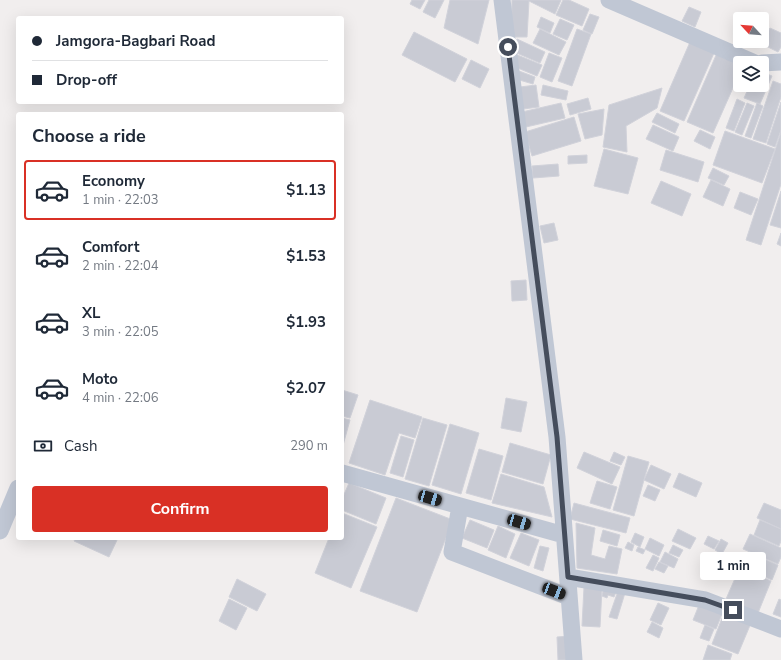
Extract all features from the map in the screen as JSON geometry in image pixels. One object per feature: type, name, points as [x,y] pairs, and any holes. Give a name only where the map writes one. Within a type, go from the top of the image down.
[{"type":"street","points":[[502,0],[557,437],[574,660]]},
{"type":"street","points":[[609,0],[739,56]]},
{"type":"street","points":[[769,63],[781,62]]},
{"type":"street","points":[[344,474],[564,535]]},
{"type":"street","points":[[0,531],[16,493]]},
{"type":"street","points":[[460,506],[452,552],[569,597]]},
{"type":"street","points":[[568,577],[705,600],[781,629]]},
{"type":"building","points":[[412,0],[425,0],[420,9],[410,4]]},
{"type":"building","points":[[429,0],[444,0],[435,18],[423,12]]},
{"type":"building","points":[[450,0],[489,0],[478,44],[444,28]]},
{"type":"building","points":[[512,0],[561,0],[555,14],[529,1],[527,37],[511,37]]},
{"type":"building","points":[[563,0],[569,0],[589,9],[582,26],[556,15]]},
{"type":"building","points":[[689,7],[701,12],[695,27],[682,21]]},
{"type":"building","points":[[590,14],[599,17],[592,34],[583,30]]},
{"type":"building","points":[[541,17],[554,23],[550,33],[537,27]]},
{"type":"building","points":[[560,19],[574,25],[567,40],[553,34]]},
{"type":"building","points":[[770,28],[781,33],[781,47],[778,52],[769,48]]},
{"type":"building","points":[[540,29],[566,42],[559,55],[533,43]]},
{"type":"building","points":[[577,29],[591,34],[572,86],[558,81]]},
{"type":"building","points":[[414,32],[467,59],[455,82],[402,55]]},
{"type":"building","points":[[517,39],[545,52],[540,63],[512,51]]},
{"type":"building","points":[[690,42],[714,53],[684,121],[660,111]]},
{"type":"building","points":[[549,53],[562,58],[552,82],[540,77]]},
{"type":"building","points":[[717,53],[733,61],[733,88],[713,133],[687,122]]},
{"type":"building","points":[[515,54],[542,65],[537,76],[513,66]]},
{"type":"building","points":[[471,60],[489,69],[480,88],[462,79]]},
{"type":"building","points":[[519,71],[535,77],[533,84],[516,79]]},
{"type":"building","points":[[769,75],[772,76],[769,83]]},
{"type":"building","points":[[773,81],[781,84],[781,97],[766,143],[753,139]]},
{"type":"building","points":[[536,85],[539,107],[523,109],[520,87]]},
{"type":"building","points":[[543,85],[568,91],[566,100],[541,95]]},
{"type":"building","points":[[662,88],[657,108],[626,126],[627,152],[603,147],[609,105]]},
{"type":"building","points":[[747,92],[765,92],[760,104],[744,98]]},
{"type":"building","points":[[588,98],[591,109],[570,115],[567,104]]},
{"type":"building","points":[[737,99],[745,103],[734,131],[726,128]]},
{"type":"building","points":[[781,102],[781,130],[775,147],[767,144]]},
{"type":"building","points":[[561,103],[565,118],[526,127],[522,112]]},
{"type":"building","points":[[747,103],[754,106],[742,135],[735,132]]},
{"type":"building","points":[[757,103],[763,106],[751,138],[745,136]]},
{"type":"building","points":[[604,109],[602,135],[585,139],[578,114]]},
{"type":"building","points":[[657,113],[679,124],[675,133],[652,122]]},
{"type":"building","points":[[574,117],[581,141],[532,156],[525,132]]},
{"type":"building","points":[[653,125],[679,137],[673,151],[646,139]]},
{"type":"building","points":[[700,130],[715,137],[710,149],[694,141]]},
{"type":"building","points":[[725,131],[775,149],[762,183],[713,165]]},
{"type":"building","points":[[781,132],[781,184],[761,245],[746,240]]},
{"type":"building","points":[[604,149],[638,158],[628,194],[594,186]]},
{"type":"building","points":[[666,150],[704,162],[698,182],[660,170]]},
{"type":"building","points":[[587,155],[587,163],[568,164],[568,156]]},
{"type":"building","points":[[558,164],[559,176],[533,178],[532,166]]},
{"type":"building","points":[[713,168],[729,176],[724,185],[708,178]]},
{"type":"building","points":[[711,180],[730,189],[723,206],[703,197]]},
{"type":"building","points":[[661,181],[691,194],[682,216],[651,203]]},
{"type":"building","points":[[781,191],[781,228],[770,225]]},
{"type":"building","points":[[740,192],[758,199],[751,215],[734,208]]},
{"type":"building","points":[[554,223],[558,240],[544,243],[540,226]]},
{"type":"building","points":[[781,233],[781,246],[777,244]]},
{"type":"building","points":[[526,280],[527,300],[512,301],[511,281]]},
{"type":"building","points":[[344,391],[358,395],[350,418],[344,416]]},
{"type":"building","points":[[506,398],[527,402],[521,432],[501,428]]},
{"type":"building","points":[[370,400],[422,417],[415,438],[399,433],[385,475],[349,463]]},
{"type":"building","points":[[344,418],[350,420],[344,442]]},
{"type":"building","points":[[423,418],[447,425],[429,486],[405,479]]},
{"type":"building","points":[[450,424],[479,433],[461,494],[432,485]]},
{"type":"building","points":[[401,436],[414,440],[403,477],[390,473]]},
{"type":"building","points":[[510,443],[551,455],[543,484],[502,472]]},
{"type":"building","points":[[479,449],[503,456],[491,500],[466,493]]},
{"type":"building","points":[[584,452],[620,467],[612,484],[577,468]]},
{"type":"building","points":[[614,452],[625,457],[621,465],[610,461]]},
{"type":"building","points":[[628,456],[649,462],[634,516],[613,510]]},
{"type":"building","points":[[651,465],[671,474],[664,489],[644,480]]},
{"type":"building","points":[[679,473],[702,483],[696,497],[673,487]]},
{"type":"building","points":[[501,474],[544,487],[552,517],[492,503]]},
{"type":"building","points":[[597,481],[617,487],[610,509],[590,503]]},
{"type":"building","points":[[349,483],[386,498],[376,524],[344,511],[344,494]]},
{"type":"building","points":[[648,485],[660,490],[655,501],[643,496]]},
{"type":"building","points":[[396,498],[453,520],[417,612],[360,591]]},
{"type":"building","points":[[574,503],[630,518],[626,533],[570,519]]},
{"type":"building","points":[[764,503],[781,510],[781,529],[757,518]]},
{"type":"building","points":[[344,514],[377,527],[351,588],[315,573],[328,540],[344,540]]},
{"type":"building","points":[[470,520],[494,530],[487,548],[462,538]]},
{"type":"building","points":[[760,520],[781,529],[781,541],[779,546],[754,535]]},
{"type":"building","points":[[576,523],[595,528],[591,555],[605,559],[609,546],[622,549],[617,574],[577,568]]},
{"type":"building","points":[[498,526],[515,534],[506,558],[488,550]]},
{"type":"building","points":[[678,529],[696,538],[690,549],[672,541]]},
{"type":"building","points":[[603,530],[620,535],[617,546],[600,541]]},
{"type":"building","points":[[521,533],[539,540],[529,566],[510,558]]},
{"type":"building","points":[[635,533],[644,537],[640,547],[631,542]]},
{"type":"building","points":[[750,534],[781,548],[781,557],[778,564],[743,549]]},
{"type":"building","points":[[708,536],[719,541],[714,549],[704,544]]},
{"type":"building","points":[[650,538],[664,545],[659,556],[645,549]]},
{"type":"building","points":[[721,539],[728,543],[722,554],[715,550]]},
{"type":"building","points":[[75,540],[117,540],[109,557],[74,541]]},
{"type":"building","points":[[628,542],[634,545],[632,551],[625,548]]},
{"type":"building","points":[[673,545],[683,550],[679,557],[669,553]]},
{"type":"building","points":[[540,546],[549,548],[543,571],[534,568]]},
{"type":"building","points":[[638,547],[645,550],[643,554],[636,551]]},
{"type":"building","points":[[665,552],[678,559],[674,568],[660,562]]},
{"type":"building","points":[[748,552],[778,565],[772,580],[741,567]]},
{"type":"building","points":[[653,555],[659,558],[653,571],[646,568]]},
{"type":"building","points":[[659,562],[668,566],[664,573],[655,569]]},
{"type":"building","points":[[740,567],[771,581],[758,613],[726,599]]},
{"type":"building","points":[[237,579],[266,594],[257,611],[229,597]]},
{"type":"building","points":[[584,587],[602,588],[600,627],[582,626]]},
{"type":"building","points":[[604,587],[616,592],[614,597],[608,595],[607,598],[602,596]]},
{"type":"building","points":[[618,591],[625,593],[617,619],[609,617]]},
{"type":"building","points":[[229,599],[247,608],[236,630],[219,621]]},
{"type":"building","points":[[779,599],[781,600],[781,617],[773,614]]},
{"type":"building","points":[[658,603],[669,608],[661,625],[650,620]]},
{"type":"building","points":[[699,605],[722,614],[716,629],[693,620]]},
{"type":"building","points":[[724,613],[751,623],[738,654],[712,644]]},
{"type":"building","points":[[652,622],[663,628],[659,638],[647,632]]},
{"type":"building","points":[[705,625],[714,629],[709,641],[700,638]]},
{"type":"building","points":[[570,636],[572,660],[558,660],[557,637]]},
{"type":"building","points":[[708,645],[732,654],[730,660],[703,660]]},
{"type":"route","points":[[508,47],[557,437],[568,577],[705,600],[733,610]]}]
